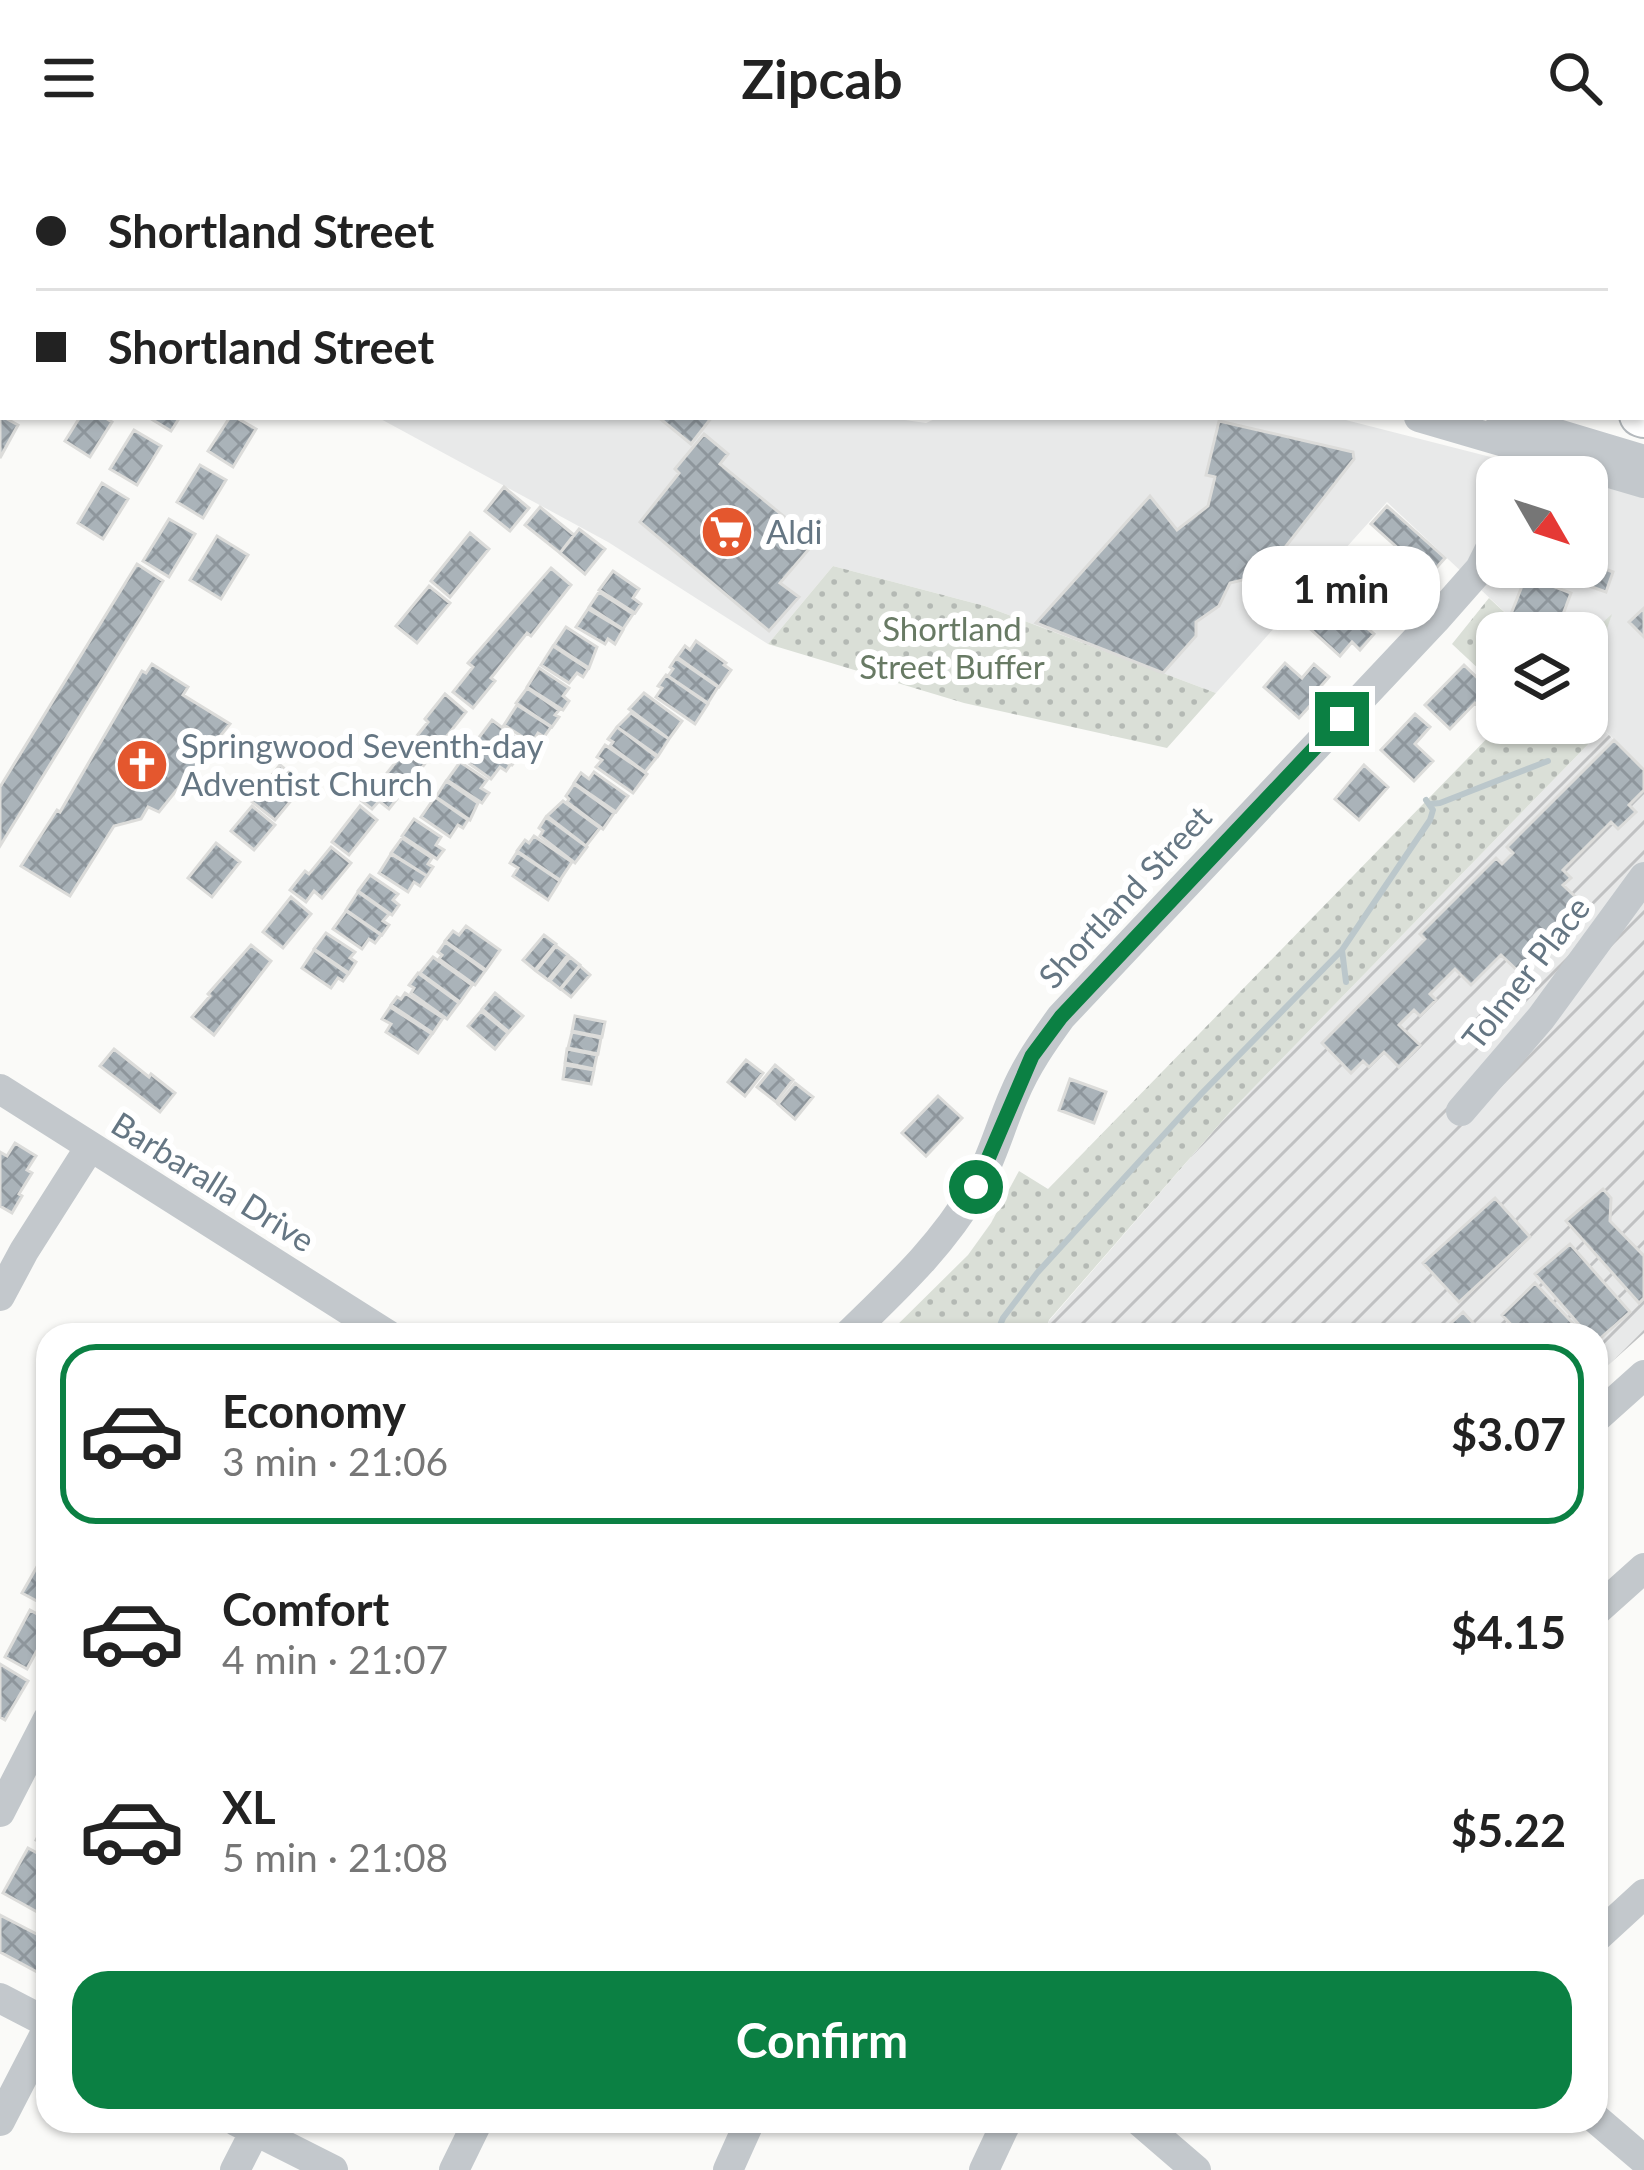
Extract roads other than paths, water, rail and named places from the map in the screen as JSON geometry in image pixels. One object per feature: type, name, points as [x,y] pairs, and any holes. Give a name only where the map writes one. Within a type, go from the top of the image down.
[{"type":"street","points":[[1430,420],[1644,483]]},
{"type":"street","points":[[1511,420],[1644,460]]},
{"type":"street","points":[[1525,456],[1528,447]]},
{"type":"street","name":"Shortland Street","points":[[860,1323],[949,1229],[996,1147],[1032,1056],[1061,1017],[1476,574]]},
{"type":"street","name":"Tolmer Place","points":[[1461,1111],[1541,1018],[1644,877]]},
{"type":"street","name":"Barbaralla Drive","points":[[0,1089],[369,1323]]},
{"type":"street","points":[[0,1296],[90,1148]]},
{"type":"street","points":[[1608,1407],[1644,1375]]},
{"type":"street","points":[[1608,1600],[1644,1568]]},
{"type":"street","points":[[0,1812],[36,1742]]},
{"type":"street","points":[[1608,1927],[1644,1894]]},
{"type":"street","points":[[0,1998],[36,2019]]},
{"type":"street","points":[[0,2120],[36,2050]]},
{"type":"street","points":[[1608,2129],[1644,2160]]},
{"type":"street","points":[[235,2170],[244,2133]]},
{"type":"street","points":[[260,2133],[333,2170]]},
{"type":"street","points":[[454,2170],[472,2133]]},
{"type":"street","points":[[728,2170],[745,2133]]},
{"type":"street","points":[[985,2170],[1002,2133]]},
{"type":"street","points":[[1153,2133],[1196,2170]]},
{"type":"waterway","points":[[1430,804],[1548,761]]},
{"type":"waterway","points":[[1001,1323],[1037,1273],[1202,1093],[1342,950],[1430,820],[1433,810],[1426,800]]},
{"type":"waterway","points":[[1342,950],[1346,982]]},
{"type":"place","name":"Aldi","points":[[727,532]]},
{"type":"place","name":"Springwood Seventh-day Adventist Church","points":[[142,765]]},
{"type":"park label","name":"Shortland Street Buffer","points":[[952,648]]}]
